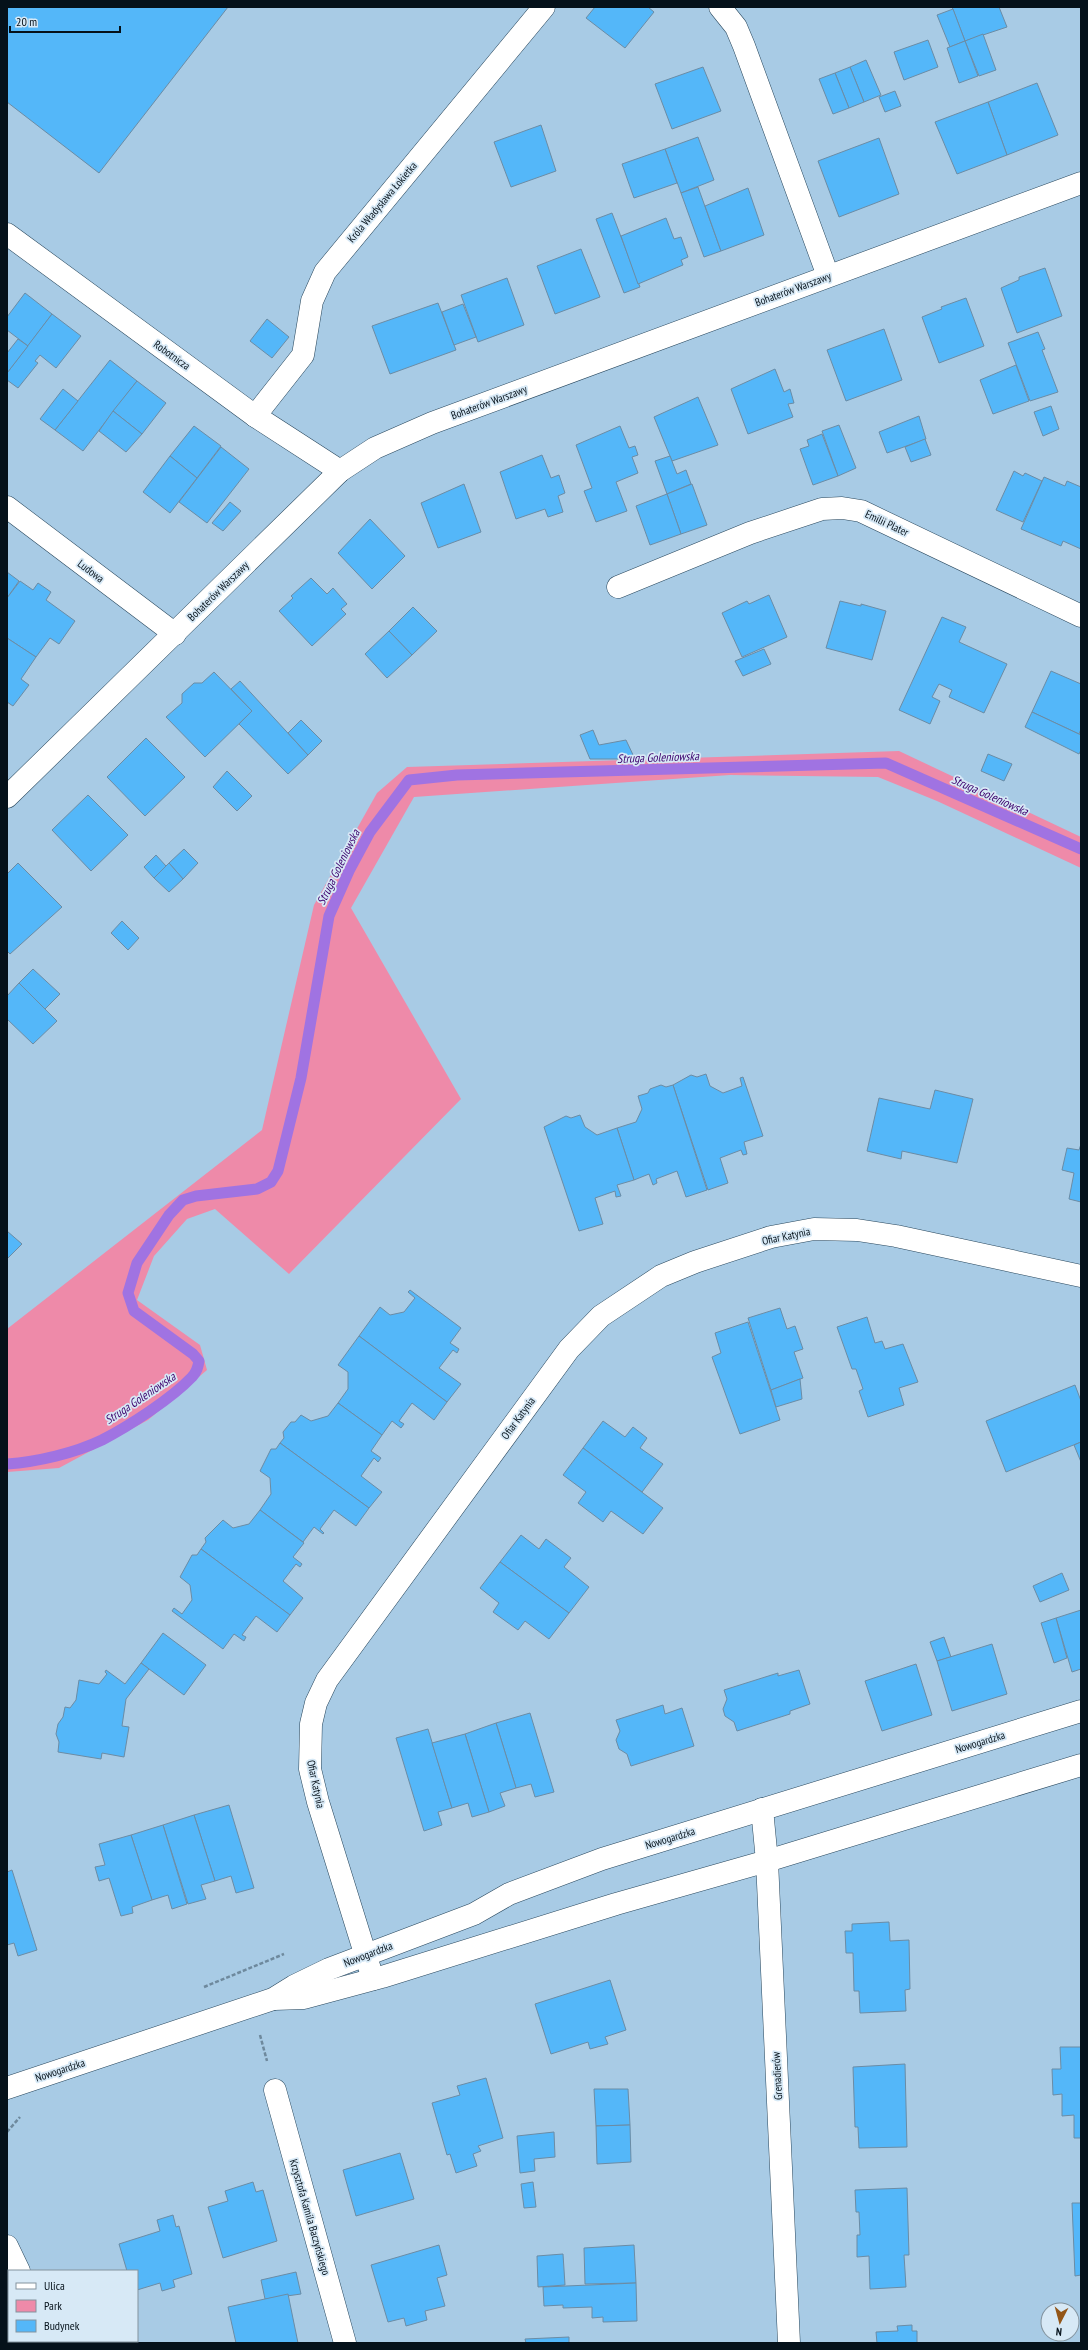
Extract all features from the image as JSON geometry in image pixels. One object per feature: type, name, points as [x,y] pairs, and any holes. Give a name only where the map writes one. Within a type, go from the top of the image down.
[{"type":"street","name":"Króla Władysława Łokietka","points":[[255,416],[303,355],[312,301],[325,272],[544,7]]},
{"type":"street","points":[[720,7],[736,27],[744,46],[828,276]]},
{"type":"street","name":"Bohaterów Warszawy","points":[[7,797],[340,471],[375,448],[432,423],[1081,183]]},
{"type":"street","name":"Robotnicza","points":[[7,234],[255,416],[340,471]]},
{"type":"street","name":"Ludowa","points":[[7,507],[175,634]]},
{"type":"street","name":"Emilii Plater","points":[[618,587],[750,533],[822,509],[842,508],[861,511],[1081,616]]},
{"type":"street","name":"Ofiar Katynia","points":[[373,1979],[318,1802],[310,1769],[311,1724],[316,1703],[327,1680],[564,1355],[601,1316],[661,1276],[695,1262],[771,1237],[814,1229],[857,1230],[896,1236],[1081,1276]]},
{"type":"street","name":"Nowogardzka","points":[[7,2088],[273,1999],[329,1969],[474,1914],[509,1894],[581,1867],[762,1809],[1081,1711]]},
{"type":"street","name":"Nowogardzka","points":[[273,1999],[304,1998],[373,1979],[616,1904],[768,1861],[1081,1765]]},
{"type":"street","name":"Grenadierów","points":[[762,1809],[768,1861],[789,2343]]},
{"type":"street","name":"Krzysztofa Kamila Baczyńskiego","points":[[274,2090],[345,2343]]},
{"type":"street","points":[[7,2246],[19,2270]]},
{"type":"green space","points":[[899,751],[1081,837],[1081,868],[937,801],[878,777],[730,775],[414,797],[351,908],[461,1099],[289,1274],[215,1209],[187,1219],[154,1256],[137,1300],[200,1345],[207,1370],[148,1420],[59,1468],[7,1472],[7,1329],[262,1130],[314,905],[377,793],[407,767]]},
{"type":"building","points":[[7,7],[228,7],[99,173],[7,102]]},
{"type":"building","points":[[595,7],[648,7],[654,12],[625,48],[586,18]]},
{"type":"building","points":[[952,7],[999,7],[1007,27],[965,41]]},
{"type":"building","points":[[953,9],[965,41],[950,47],[937,15]]},
{"type":"building","points":[[983,34],[996,70],[979,76],[965,41]]},
{"type":"building","points":[[928,40],[938,67],[904,80],[894,52]]},
{"type":"building","points":[[965,41],[978,76],[959,83],[947,48]]},
{"type":"building","points":[[866,60],[881,95],[864,102],[850,67]]},
{"type":"building","points":[[703,67],[721,111],[672,129],[655,84]]},
{"type":"building","points":[[850,67],[864,102],[849,108],[835,73]]},
{"type":"building","points":[[835,73],[849,108],[833,114],[819,79]]},
{"type":"building","points":[[1037,83],[1058,135],[1007,155],[988,102]]},
{"type":"building","points":[[895,91],[901,106],[885,112],[879,97]]},
{"type":"building","points":[[988,102],[1007,155],[957,174],[935,122]]},
{"type":"building","points":[[541,125],[556,171],[511,187],[494,142]]},
{"type":"building","points":[[698,137],[714,180],[681,193],[665,149]]},
{"type":"building","points":[[879,138],[899,194],[839,217],[818,161]]},
{"type":"building","points":[[665,149],[677,183],[634,198],[622,164]]},
{"type":"building","points":[[698,187],[721,251],[704,257],[681,193]]},
{"type":"building","points":[[748,188],[764,235],[721,251],[705,206]]},
{"type":"building","points":[[612,213],[640,287],[624,293],[596,219]]},
{"type":"building","points":[[666,218],[674,239],[681,237],[688,257],[681,260],[683,265],[638,284],[621,236]]},
{"type":"building","points":[[581,249],[600,297],[555,314],[537,266]]},
{"type":"building","points":[[1045,268],[1062,316],[1017,333],[1001,288],[1019,280],[1019,277]]},
{"type":"building","points":[[507,278],[524,325],[478,342],[461,295]]},
{"type":"building","points":[[25,293],[52,314],[28,346],[7,330],[7,317]]},
{"type":"building","points":[[966,298],[984,346],[939,363],[922,317],[942,309],[941,307]]},
{"type":"building","points":[[438,303],[456,350],[390,374],[372,326]]},
{"type":"building","points":[[463,304],[476,337],[454,345],[442,312]]},
{"type":"building","points":[[52,314],[81,336],[56,368],[40,355],[35,361],[38,363],[18,388],[7,380],[7,373]]},
{"type":"building","points":[[267,319],[289,337],[272,358],[250,341]]},
{"type":"building","points":[[884,329],[902,380],[846,401],[827,350]]},
{"type":"building","points":[[1038,332],[1045,349],[1042,350],[1058,392],[1030,401],[1008,343]]},
{"type":"building","points":[[18,339],[28,346],[7,373],[7,353]]},
{"type":"building","points":[[110,360],[137,381],[83,451],[55,430]]},
{"type":"building","points":[[1016,365],[1029,401],[993,414],[980,380]]},
{"type":"building","points":[[775,369],[784,392],[790,389],[794,403],[788,404],[793,417],[748,434],[731,389]]},
{"type":"building","points":[[137,381],[166,403],[142,434],[113,411]]},
{"type":"building","points":[[63,389],[78,401],[55,430],[40,419]]},
{"type":"building","points":[[698,397],[718,445],[672,461],[654,417]]},
{"type":"building","points":[[1051,406],[1059,429],[1043,436],[1034,412]]},
{"type":"building","points":[[113,411],[142,434],[126,452],[99,431]]},
{"type":"building","points":[[919,416],[926,439],[887,453],[879,432]]},
{"type":"building","points":[[839,425],[856,468],[838,476],[822,431]]},
{"type":"building","points":[[194,426],[221,446],[197,478],[170,456]]},
{"type":"building","points":[[620,426],[629,448],[635,446],[638,455],[632,457],[638,473],[616,482],[627,511],[596,522],[584,491],[592,488],[576,445]]},
{"type":"building","points":[[822,434],[838,476],[813,485],[800,449],[809,446],[807,440]]},
{"type":"building","points":[[925,439],[931,455],[911,462],[905,447]]},
{"type":"building","points":[[221,447],[249,469],[207,523],[179,502]]},
{"type":"building","points":[[542,455],[551,478],[559,475],[565,493],[558,496],[563,512],[548,517],[545,509],[516,519],[500,472]]},
{"type":"building","points":[[170,456],[197,478],[170,513],[143,492]]},
{"type":"building","points":[[670,456],[677,474],[686,470],[691,484],[667,494],[655,461]]},
{"type":"building","points":[[1014,471],[1023,476],[1025,473],[1042,481],[1023,522],[996,510]]},
{"type":"building","points":[[1044,477],[1065,486],[1067,481],[1081,487],[1081,549],[1063,541],[1061,546],[1021,529]]},
{"type":"building","points":[[464,484],[481,532],[438,548],[421,503]]},
{"type":"building","points":[[692,484],[707,525],[681,534],[667,494]]},
{"type":"building","points":[[667,494],[681,534],[650,545],[636,506]]},
{"type":"building","points":[[230,502],[241,511],[223,531],[212,523]]},
{"type":"building","points":[[370,519],[405,556],[372,589],[338,553]]},
{"type":"building","points":[[7,572],[19,581],[7,598]]},
{"type":"building","points":[[311,578],[327,594],[333,588],[347,604],[341,609],[346,614],[312,646],[279,611],[293,598],[291,596]]},
{"type":"building","points":[[20,581],[33,590],[38,583],[51,592],[46,600],[75,621],[59,644],[50,638],[36,657],[7,638],[7,598]]},
{"type":"building","points":[[769,595],[787,637],[742,657],[722,613],[747,601],[749,604]]},
{"type":"building","points":[[840,601],[861,606],[861,604],[886,611],[872,660],[826,648]]},
{"type":"building","points":[[413,607],[437,631],[412,655],[389,631]]},
{"type":"building","points":[[942,617],[966,627],[959,642],[1007,664],[984,713],[949,697],[952,690],[939,684],[932,697],[940,701],[930,724],[899,710]]},
{"type":"building","points":[[389,631],[412,655],[387,678],[365,654]]},
{"type":"building","points":[[7,638],[36,657],[21,679],[29,685],[13,706],[7,702]]},
{"type":"building","points":[[764,649],[771,664],[743,676],[735,661]]},
{"type":"building","points":[[1051,671],[1081,684],[1081,729],[1079,734],[1032,712]]},
{"type":"building","points":[[214,672],[252,711],[205,757],[166,717],[182,703],[182,694],[194,683],[202,683]]},
{"type":"building","points":[[240,681],[308,755],[288,774],[239,724],[252,711],[231,689]]},
{"type":"building","points":[[1032,712],[1081,735],[1081,750],[1079,754],[1025,727]]},
{"type":"building","points":[[301,720],[322,741],[308,755],[288,733]]},
{"type":"building","points":[[593,730],[599,745],[626,740],[635,759],[590,759],[580,735]]},
{"type":"building","points":[[146,738],[185,777],[145,816],[107,777]]},
{"type":"building","points":[[988,754],[1012,764],[1004,781],[981,771]]},
{"type":"building","points":[[227,771],[252,796],[237,811],[213,787]]},
{"type":"building","points":[[88,795],[128,835],[91,871],[52,830]]},
{"type":"building","points":[[184,849],[198,863],[183,879],[169,863]]},
{"type":"building","points":[[156,855],[166,866],[154,878],[144,867]]},
{"type":"building","points":[[18,863],[62,907],[10,954],[7,951],[7,874]]},
{"type":"building","points":[[169,863],[183,879],[169,892],[154,878]]},
{"type":"building","points":[[122,921],[139,938],[128,950],[111,933]]},
{"type":"building","points":[[33,969],[60,994],[45,1009],[19,983]]},
{"type":"building","points":[[19,983],[57,1021],[33,1044],[7,1019],[7,996]]},
{"type":"building","points":[[706,1074],[710,1086],[723,1093],[742,1086],[740,1078],[743,1077],[763,1136],[744,1142],[747,1154],[743,1155],[741,1150],[720,1158],[728,1183],[708,1190],[673,1085],[691,1075],[697,1077]]},
{"type":"building","points":[[661,1085],[666,1087],[673,1085],[707,1190],[686,1197],[677,1171],[656,1179],[657,1183],[653,1185],[649,1174],[634,1180],[617,1128],[636,1122],[642,1109],[638,1096],[648,1093],[650,1089]]},
{"type":"building","points":[[935,1090],[973,1099],[957,1163],[902,1151],[901,1159],[867,1151],[879,1098],[930,1109]]},
{"type":"building","points":[[580,1115],[585,1127],[597,1135],[617,1128],[634,1180],[617,1185],[621,1196],[616,1197],[615,1191],[595,1198],[603,1224],[579,1231],[544,1127],[566,1116],[571,1118]]},
{"type":"building","points":[[1081,1144],[1081,1202],[1069,1199],[1074,1173],[1062,1170],[1067,1148],[1079,1150]]},
{"type":"building","points":[[7,1231],[22,1244],[7,1259]]},
{"type":"building","points":[[410,1290],[461,1328],[450,1343],[459,1349],[457,1353],[453,1350],[439,1368],[461,1384],[447,1402],[359,1336],[380,1307],[390,1315],[404,1312],[415,1298],[408,1292]]},
{"type":"building","points":[[780,1308],[787,1329],[795,1326],[803,1349],[794,1352],[803,1378],[771,1390],[748,1318]]},
{"type":"building","points":[[867,1317],[875,1343],[882,1341],[885,1349],[903,1344],[918,1382],[899,1388],[904,1405],[868,1417],[859,1391],[863,1389],[856,1369],[852,1369],[837,1327]]},
{"type":"building","points":[[748,1322],[780,1420],[740,1434],[712,1357],[721,1353],[715,1333]]},
{"type":"building","points":[[359,1336],[447,1402],[434,1420],[412,1403],[399,1421],[404,1424],[401,1428],[392,1421],[382,1435],[338,1403],[348,1389],[348,1372],[338,1365]]},
{"type":"building","points":[[800,1379],[802,1399],[776,1407],[771,1390]]},
{"type":"building","points":[[1075,1385],[1081,1401],[1081,1442],[1006,1472],[986,1421]]},
{"type":"building","points":[[338,1403],[382,1435],[371,1451],[381,1458],[378,1462],[374,1458],[361,1476],[382,1492],[369,1508],[280,1443],[284,1438],[283,1432],[291,1422],[295,1422],[301,1415],[311,1421],[328,1416]]},
{"type":"building","points":[[603,1421],[625,1437],[633,1427],[647,1438],[640,1448],[663,1464],[642,1492],[583,1448]]},
{"type":"building","points":[[1081,1442],[1081,1462],[1074,1445]]},
{"type":"building","points":[[280,1443],[369,1508],[356,1526],[334,1510],[320,1529],[324,1533],[323,1534],[314,1527],[303,1542],[260,1510],[271,1494],[270,1478],[260,1471],[271,1449],[276,1449]]},
{"type":"building","points":[[583,1448],[663,1508],[643,1534],[611,1511],[603,1522],[578,1503],[586,1492],[563,1475]]},
{"type":"building","points":[[260,1510],[304,1543],[293,1557],[302,1564],[300,1567],[296,1564],[283,1581],[303,1598],[290,1615],[201,1549],[206,1542],[205,1538],[223,1520],[233,1528],[249,1524]]},
{"type":"building","points":[[521,1535],[539,1549],[546,1539],[571,1558],[564,1567],[589,1587],[569,1613],[500,1562]]},
{"type":"building","points":[[201,1549],[290,1615],[277,1632],[256,1616],[242,1635],[246,1637],[244,1641],[234,1634],[223,1649],[172,1611],[174,1608],[182,1614],[192,1600],[190,1585],[180,1577],[192,1555],[197,1555]]},
{"type":"building","points":[[500,1562],[569,1613],[549,1639],[525,1621],[518,1630],[493,1612],[499,1603],[480,1588]]},
{"type":"building","points":[[1062,1573],[1069,1590],[1040,1602],[1033,1586]]},
{"type":"building","points":[[1081,1610],[1081,1669],[1072,1672],[1056,1618]]},
{"type":"building","points":[[1056,1618],[1067,1658],[1054,1663],[1041,1623]]},
{"type":"building","points":[[163,1633],[206,1665],[184,1695],[141,1663]]},
{"type":"building","points":[[944,1637],[951,1657],[937,1661],[930,1642]]},
{"type":"building","points":[[992,1644],[1007,1694],[952,1711],[937,1661]]},
{"type":"building","points":[[141,1663],[149,1669],[126,1699],[122,1726],[129,1727],[124,1757],[102,1753],[101,1759],[58,1752],[59,1742],[56,1734],[58,1724],[63,1717],[65,1707],[70,1708],[76,1700],[79,1680],[99,1684],[107,1674],[105,1672],[106,1670],[125,1684]]},
{"type":"building","points":[[916,1664],[932,1715],[882,1731],[865,1681]]},
{"type":"building","points":[[799,1670],[810,1704],[790,1711],[790,1714],[737,1731],[734,1722],[725,1716],[723,1709],[727,1699],[724,1690],[778,1673],[778,1676]]},
{"type":"building","points":[[663,1705],[665,1714],[682,1708],[694,1746],[631,1766],[627,1754],[619,1749],[616,1740],[620,1731],[616,1720]]},
{"type":"building","points":[[530,1713],[554,1792],[535,1797],[531,1784],[516,1788],[496,1723]]},
{"type":"building","points":[[496,1723],[516,1788],[500,1793],[505,1806],[489,1812],[465,1734]]},
{"type":"building","points":[[428,1729],[452,1808],[438,1812],[442,1825],[424,1831],[396,1738]]},
{"type":"building","points":[[465,1734],[489,1812],[472,1817],[468,1803],[452,1808],[432,1743]]},
{"type":"building","points":[[229,1805],[254,1888],[236,1893],[231,1876],[215,1881],[194,1815]]},
{"type":"building","points":[[194,1815],[215,1881],[201,1885],[206,1899],[188,1904],[163,1825]]},
{"type":"building","points":[[163,1825],[187,1904],[172,1909],[168,1895],[152,1900],[131,1835]]},
{"type":"building","points":[[131,1835],[152,1900],[132,1907],[133,1913],[121,1916],[109,1878],[99,1881],[95,1867],[105,1865],[99,1844]]},
{"type":"building","points":[[12,1870],[37,1950],[18,1956],[14,1943],[7,1945],[7,1872]]},
{"type":"building","points":[[889,1922],[890,1941],[909,1940],[910,1989],[905,1990],[906,2011],[860,2013],[859,1991],[854,1991],[853,1953],[846,1953],[845,1931],[852,1931],[852,1924]]},
{"type":"building","points":[[610,1980],[626,2030],[605,2037],[608,2044],[590,2049],[588,2042],[551,2054],[535,2004]]},
{"type":"building","points":[[1060,2047],[1081,2047],[1081,2138],[1074,2138],[1074,2115],[1062,2116],[1062,2094],[1053,2095],[1052,2069],[1061,2069]]},
{"type":"building","points":[[905,2064],[907,2147],[859,2148],[858,2127],[855,2127],[853,2067]]},
{"type":"building","points":[[486,2078],[503,2138],[478,2146],[481,2151],[473,2154],[477,2166],[456,2173],[450,2154],[447,2155],[432,2103],[460,2095],[457,2086]]},
{"type":"building","points":[[594,2089],[628,2089],[630,2125],[596,2126]]},
{"type":"building","points":[[630,2125],[631,2162],[597,2164],[596,2126]]},
{"type":"building","points":[[554,2132],[555,2157],[534,2159],[535,2171],[520,2173],[517,2136]]},
{"type":"building","points":[[400,2153],[414,2199],[356,2216],[343,2170]]},
{"type":"building","points":[[253,2182],[256,2192],[263,2190],[277,2241],[223,2258],[208,2207],[228,2201],[225,2191]]},
{"type":"building","points":[[533,2182],[536,2207],[524,2208],[521,2184]]},
{"type":"building","points":[[907,2188],[909,2255],[904,2255],[906,2287],[870,2289],[869,2256],[857,2257],[857,2235],[860,2235],[859,2212],[856,2212],[855,2190]]},
{"type":"building","points":[[1072,2203],[1081,2203],[1081,2275],[1075,2276]]},
{"type":"building","points":[[173,2215],[176,2227],[179,2226],[192,2274],[173,2280],[175,2287],[162,2291],[160,2283],[138,2290],[138,2270],[127,2270],[119,2244],[160,2231],[157,2220]]},
{"type":"building","points":[[439,2245],[447,2275],[437,2278],[445,2306],[425,2311],[427,2320],[406,2326],[404,2318],[388,2322],[371,2265]]},
{"type":"building","points":[[634,2245],[636,2283],[585,2284],[584,2248]]},
{"type":"building","points":[[563,2254],[565,2285],[538,2287],[537,2256]]},
{"type":"building","points":[[296,2272],[301,2294],[265,2299],[261,2280]]},
{"type":"building","points":[[636,2283],[637,2321],[603,2322],[603,2317],[592,2318],[592,2307],[563,2308],[563,2305],[544,2306],[543,2287]]},
{"type":"building","points":[[288,2294],[298,2343],[236,2343],[228,2307]]},
{"type":"building","points":[[912,2325],[912,2331],[917,2331],[917,2343],[877,2343],[876,2332],[898,2331],[897,2326]]},
{"type":"building","points":[[569,2337],[569,2343],[526,2343],[525,2339]]},
{"type":"waterway","name":"Struga Goleniowska","points":[[7,1464],[56,1456],[80,1449],[102,1440],[137,1420],[161,1403],[195,1373],[199,1361],[193,1354],[134,1311],[128,1293],[137,1263],[169,1215],[183,1200],[196,1196],[257,1189],[271,1182],[278,1171],[301,1078],[329,916],[349,871],[370,832],[409,780],[457,775],[886,763],[1081,849]]}]
